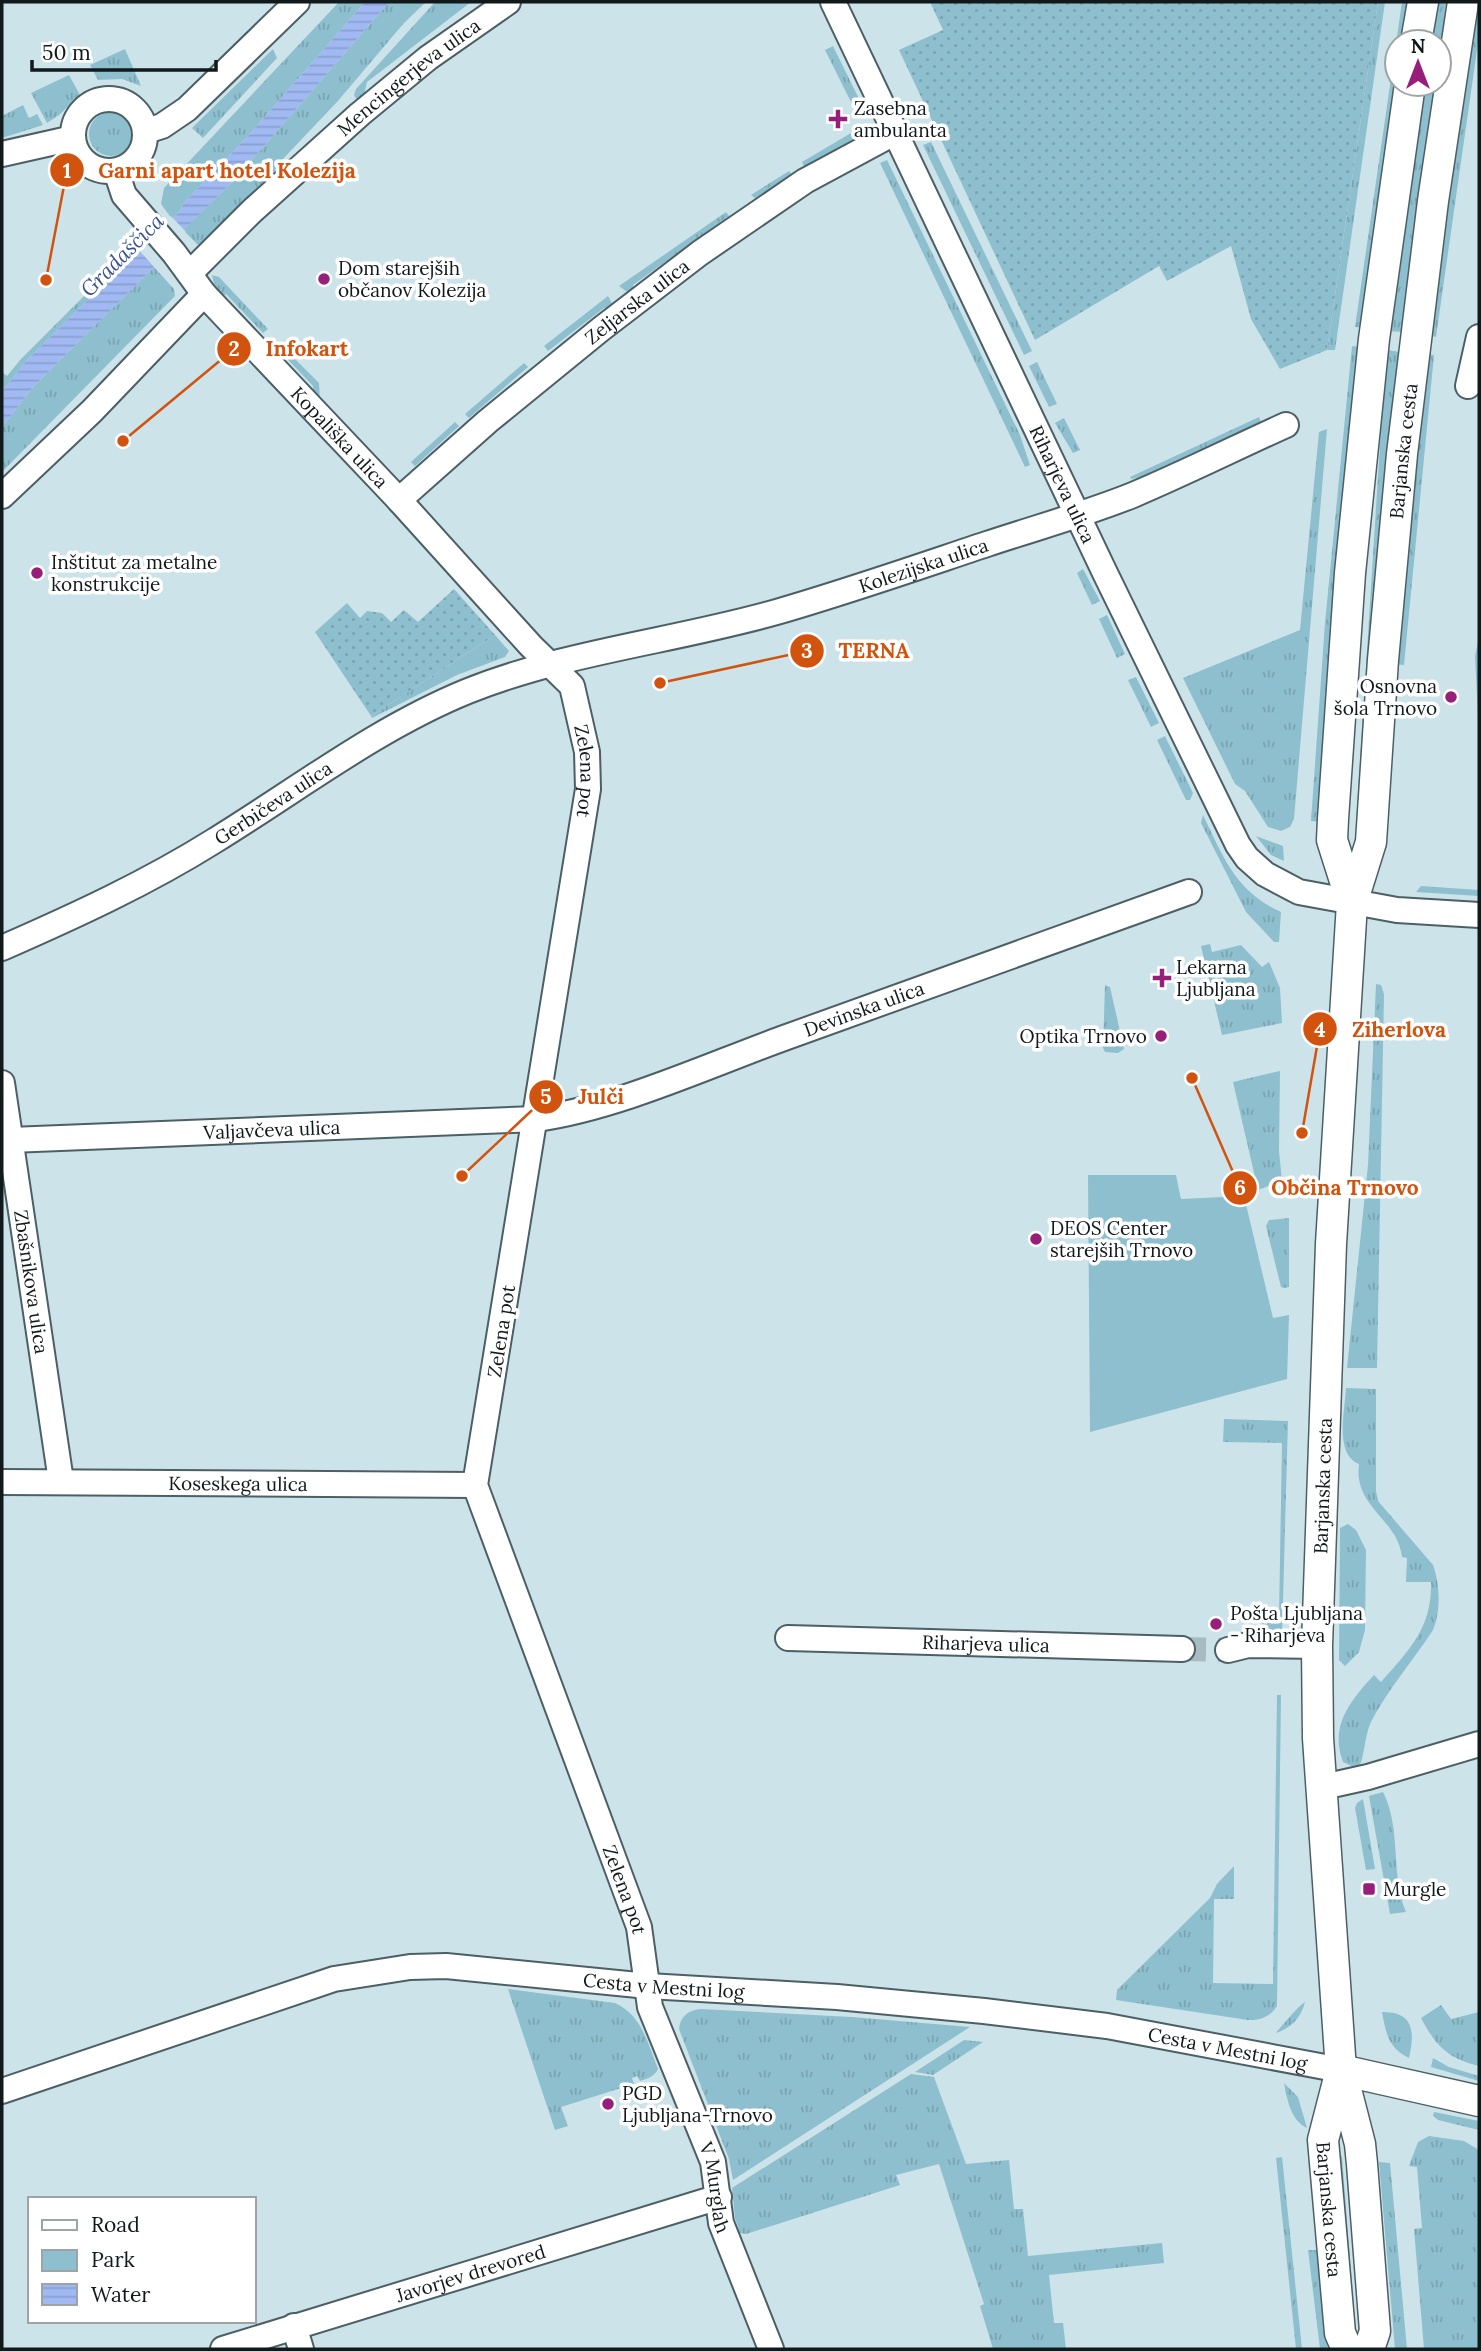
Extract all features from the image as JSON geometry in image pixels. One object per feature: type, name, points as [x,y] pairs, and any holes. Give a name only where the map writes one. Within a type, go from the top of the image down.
[{"type":"main road","points":[[1418,28],[1423,2]]},
{"type":"main road","name":"Barjanska cesta","points":[[1369,2349],[1375,2331],[1360,2144],[1341,2070],[1318,1738],[1317,1646],[1331,1244],[1352,903],[1371,842],[1383,660],[1402,454],[1433,201],[1463,2]]},
{"type":"main road","name":"Barjanska cesta","points":[[1352,903],[1332,840],[1332,819],[1350,573],[1374,339],[1408,98]]},
{"type":"main road","points":[[1341,2070],[1479,2101]]},
{"type":"main road","name":"Barjanska cesta","points":[[1341,2070],[1322,2140],[1340,2333],[1347,2349]]},
{"type":"street","name":"Mencingerjeva ulica","points":[[190,273],[252,211],[360,114],[428,58],[508,2]]},
{"type":"street","name":"Riharjeva ulica","points":[[833,2],[1077,514],[1230,829],[1247,858],[1265,874],[1299,892],[1397,910],[1479,915]]},
{"type":"street","points":[[146,131],[163,126],[187,109],[288,5]]},
{"type":"street","points":[[106,99],[117,100],[136,111],[143,120],[146,131],[139,157],[116,171],[96,169],[87,164],[75,148],[73,138],[78,116],[95,102],[106,99]]},
{"type":"street","name":"Zeljarska ulica","points":[[399,500],[488,421],[700,253],[805,181],[896,132]]},
{"type":"street","points":[[2,154],[73,138]]},
{"type":"street","name":"Kopališka ulica","points":[[116,171],[124,195],[174,253],[204,294],[399,500],[547,664]]},
{"type":"street","points":[[2,496],[92,411],[204,294]]},
{"type":"street","points":[[1468,386],[1479,337]]},
{"type":"street","name":"Kolezijska ulica","points":[[547,664],[612,648],[691,635],[779,611],[1131,495],[1286,425]]},
{"type":"street","name":"Gerbičeva ulica","points":[[2,948],[101,904],[212,843],[364,745],[423,712],[464,693],[547,664]]},
{"type":"street","name":"Zelena pot","points":[[547,664],[572,686],[587,752],[588,789],[475,1485],[639,1927],[648,1986]]},
{"type":"street","name":"Devinska ulica","points":[[536,1119],[566,1115],[638,1091],[1189,892]]},
{"type":"street","name":"Zbašnikova ulica","points":[[2,1083],[61,1481]]},
{"type":"street","name":"Valjavčeva ulica","points":[[10,1140],[536,1119]]},
{"type":"street","name":"Koseskega ulica","points":[[2,1482],[475,1485]]},
{"type":"street","name":"Riharjeva ulica","points":[[788,1638],[1182,1649]]},
{"type":"street","points":[[1228,1650],[1248,1646],[1317,1646]]},
{"type":"street","points":[[1323,1787],[1368,1777],[1479,1744]]},
{"type":"street","name":"Cesta v Mestni log","points":[[2,2091],[334,1979],[410,1967],[446,1966],[648,1986],[836,1997],[984,2011],[1107,2026],[1341,2070]]},
{"type":"street","name":"V Murglah","points":[[648,1986],[650,2007],[713,2162],[721,2222],[771,2349]]},
{"type":"street","name":"Javorjev drevored","points":[[223,2349],[298,2338],[606,2232],[719,2197]]},
{"type":"green space","points":[[339,2],[365,2],[172,219],[161,204],[164,188]]},
{"type":"green space","points":[[389,2],[426,2],[404,23],[337,102],[282,160],[289,167],[201,248],[183,230],[237,177]]},
{"type":"green space","points":[[435,2],[471,2],[367,82],[363,100],[359,104],[354,95],[356,89]]},
{"type":"green space","points":[[930,2],[1378,2],[1327,350],[1280,369],[1251,319],[1231,246],[1167,281],[1159,266],[1035,340],[899,50],[943,30]]},
{"type":"green space","points":[[1378,2],[1385,2],[1335,350],[1327,350]]},
{"type":"green space","points":[[1402,2],[1411,2],[1406,28],[1398,28]]},
{"type":"green space","points":[[1436,2],[1446,2],[1443,28],[1431,28]]},
{"type":"green space","points":[[1476,2],[1479,2],[1479,36],[1436,337],[1427,335]]},
{"type":"green space","points":[[833,46],[864,109],[856,112],[825,50]]},
{"type":"green space","points":[[125,49],[141,86],[122,79],[98,80],[90,65]]},
{"type":"green space","points":[[273,49],[277,58],[203,138],[192,128]]},
{"type":"green space","points":[[69,75],[80,95],[47,123],[31,93]]},
{"type":"green space","points":[[1388,98],[1395,98],[1364,328],[1355,327]]},
{"type":"green space","points":[[1421,98],[1435,98],[1403,332],[1388,331]]},
{"type":"green space","points":[[23,105],[29,118],[37,114],[43,125],[2,138],[2,116]]},
{"type":"green space","points":[[111,112],[126,119],[133,134],[126,149],[111,156],[96,149],[89,134],[96,119]]},
{"type":"green space","points":[[851,133],[855,138],[805,168],[802,162]]},
{"type":"green space","points":[[931,142],[1032,351],[1024,355],[923,145]]},
{"type":"green space","points":[[887,160],[1020,435],[1030,465],[1025,467],[880,163]]},
{"type":"green space","points":[[789,171],[793,176],[756,199],[751,195]]},
{"type":"green space","points":[[726,212],[729,216],[633,285],[634,292],[630,294],[619,286]]},
{"type":"green space","points":[[134,246],[139,249],[27,360],[2,392],[2,372],[7,376]]},
{"type":"green space","points":[[154,267],[174,289],[175,296],[2,472],[2,427],[33,387]]},
{"type":"green space","points":[[212,275],[219,277],[268,329],[263,333],[226,294],[220,298]]},
{"type":"green space","points":[[608,296],[613,305],[609,312],[604,308],[548,351],[544,346]]},
{"type":"green space","points":[[278,342],[319,383],[320,402],[313,396],[313,386],[275,346]]},
{"type":"green space","points":[[1352,346],[1361,347],[1320,822],[1311,821],[1325,623]]},
{"type":"green space","points":[[1386,350],[1401,352],[1360,824],[1356,824]]},
{"type":"green space","points":[[1425,354],[1434,355],[1404,665],[1394,664]]},
{"type":"green space","points":[[1037,362],[1057,404],[1049,407],[1029,366]]},
{"type":"green space","points":[[524,363],[528,367],[469,418],[465,414]]},
{"type":"green space","points":[[1259,417],[1261,422],[1140,477],[1130,477]]},
{"type":"green space","points":[[1064,418],[1080,450],[1073,453],[1055,423]]},
{"type":"green space","points":[[455,422],[459,426],[415,466],[411,462]]},
{"type":"green space","points":[[1327,429],[1294,819],[1290,827],[1281,831],[1268,827],[1245,791],[1235,784],[1183,678],[1300,630],[1319,432]]},
{"type":"green space","points":[[1083,569],[1100,601],[1092,605],[1077,573]]},
{"type":"green space","points":[[454,589],[495,635],[371,716],[315,632],[347,603],[360,618],[367,611],[382,613],[391,622],[404,610],[418,622]]},
{"type":"green space","points":[[1107,615],[1125,654],[1117,658],[1099,619]]},
{"type":"green space","points":[[495,635],[509,651],[505,657],[457,675],[372,718],[371,716]]},
{"type":"green space","points":[[1479,637],[1479,738],[1475,656]]},
{"type":"green space","points":[[1136,677],[1159,723],[1151,727],[1128,680]]},
{"type":"green space","points":[[1165,736],[1193,793],[1190,800],[1186,800],[1157,740]]},
{"type":"green space","points":[[1203,815],[1233,872],[1252,894],[1281,912],[1279,942],[1274,942],[1246,912],[1201,823]]},
{"type":"green space","points":[[1256,836],[1283,846],[1284,861],[1271,855]]},
{"type":"green space","points":[[1421,886],[1479,890],[1479,896],[1416,892]]},
{"type":"green space","points":[[1210,944],[1212,952],[1241,945],[1262,967],[1269,962],[1280,988],[1282,1023],[1222,1035],[1201,946]]},
{"type":"green space","points":[[1376,984],[1381,985],[1384,994],[1377,1368],[1347,1368],[1368,1165]]},
{"type":"green space","points":[[1105,985],[1110,987],[1124,1049],[1118,1053],[1105,1052],[1103,1048]]},
{"type":"green space","points":[[1280,1071],[1279,1151],[1282,1181],[1258,1190],[1233,1082]]},
{"type":"green space","points":[[1088,1175],[1176,1175],[1181,1199],[1244,1196],[1273,1318],[1289,1315],[1287,1379],[1090,1432]]},
{"type":"green space","points":[[1289,1218],[1289,1287],[1284,1288],[1281,1287],[1266,1226],[1269,1220]]},
{"type":"green space","points":[[1346,1388],[1376,1389],[1378,1501],[1433,1565],[1439,1598],[1433,1630],[1371,1722],[1358,1769],[1343,1762],[1339,1749],[1345,1714],[1357,1694],[1374,1675],[1381,1682],[1410,1648],[1428,1612],[1431,1582],[1406,1582],[1407,1558],[1402,1557],[1393,1532],[1363,1491],[1359,1479],[1359,1464],[1351,1459],[1344,1441]]},
{"type":"green space","points":[[1224,1419],[1288,1421],[1282,1637],[1271,1635],[1263,1627],[1261,1617],[1279,1617],[1282,1443],[1223,1442]]},
{"type":"green space","points":[[1348,1524],[1356,1530],[1366,1550],[1365,1630],[1359,1652],[1345,1666],[1339,1660],[1340,1528]]},
{"type":"green space","points":[[1277,1695],[1281,1695],[1277,2006],[1265,2017],[1248,2020],[1116,2000],[1117,1990],[1210,1898],[1217,1884],[1234,1866],[1234,1899],[1214,1899],[1213,1983],[1273,1984]]},
{"type":"green space","points":[[1383,1792],[1392,1821],[1398,1883],[1406,1912],[1390,1914],[1369,1796]]},
{"type":"green space","points":[[1363,1799],[1375,1869],[1366,1870],[1355,1808]]},
{"type":"green space","points":[[508,1989],[615,2003],[624,2008],[638,2023],[658,2069],[643,2080],[640,2081],[637,2076],[632,2078],[634,2084],[561,2107],[568,2126],[555,2130]]},
{"type":"green space","points":[[1305,2002],[1295,2022],[1276,2033],[1294,2012]]},
{"type":"green space","points":[[1441,2005],[1451,2019],[1479,2012],[1479,2066],[1444,2050],[1426,2028],[1421,2018]]},
{"type":"green space","points":[[701,2009],[970,2027],[733,2180],[729,2159],[679,2029],[686,2015]]},
{"type":"green space","points":[[1382,2012],[1401,2015],[1410,2025],[1412,2039],[1409,2058],[1392,2045]]},
{"type":"green space","points":[[964,2040],[983,2042],[933,2075],[915,2072]]},
{"type":"green space","points":[[1433,2058],[1449,2067],[1479,2076],[1479,2081],[1431,2067]]},
{"type":"green space","points":[[911,2074],[934,2077],[966,2164],[1009,2160],[1014,2209],[1023,2209],[1028,2256],[1162,2243],[1164,2263],[1049,2275],[1054,2323],[1063,2323],[1066,2349],[993,2349],[980,2306],[984,2304],[939,2164],[896,2175],[900,2185],[746,2234],[740,2233],[735,2218],[732,2188]]},
{"type":"green space","points":[[1284,2083],[1298,2097],[1307,2128],[1293,2115]]},
{"type":"green space","points":[[1434,2112],[1479,2121],[1479,2130],[1438,2120],[1433,2116]]},
{"type":"green space","points":[[1429,2136],[1464,2141],[1479,2150],[1479,2349],[1424,2349],[1414,2229],[1422,2228],[1417,2167],[1409,2166],[1418,2142]]},
{"type":"green space","points":[[1337,2156],[1342,2156],[1356,2335],[1354,2335]]},
{"type":"green space","points":[[1282,2157],[1302,2349],[1296,2349],[1276,2158]]},
{"type":"green space","points":[[1379,2162],[1390,2163],[1407,2349],[1395,2349]]},
{"type":"green space","points":[[1308,2250],[1319,2250],[1328,2349],[1320,2349]]},
{"type":"water","name":"Gradaščica","points":[[365,2],[389,2],[237,177],[151,262],[154,267],[33,387],[2,427],[2,392],[27,360],[180,211],[183,204],[249,135]]},
{"type":"pier","points":[[171,216],[186,232],[156,262],[156,269],[136,247],[141,247]]},
{"type":"tunnel","points":[[1182,1649],[1228,1650]]},
{"type":"place","name":"Zasebna ambulanta","points":[[838,119]]},
{"type":"place","name":"Dom starejših občanov Kolezija","points":[[324,279]]},
{"type":"place","name":"Garni apart hotel Kolezija","points":[[46,280]]},
{"type":"place","name":"Infokart","points":[[123,441]]},
{"type":"place","name":"Inštitut za metalne konstrukcije","points":[[37,573]]},
{"type":"place","name":"TERNA","points":[[660,683]]},
{"type":"place","name":"Osnovna šola Trnovo","points":[[1451,697]]},
{"type":"place","name":"Lekarna Ljubljana","points":[[1162,978]]},
{"type":"place","name":"Optika Trnovo","points":[[1161,1036]]},
{"type":"place","name":"Občina Trnovo","points":[[1192,1078]]},
{"type":"place","name":"Ziherlova","points":[[1302,1133]]},
{"type":"place","name":"Julči","points":[[462,1176]]},
{"type":"place","name":"DEOS Center starejših Trnovo","points":[[1036,1239]]},
{"type":"place","name":"Pošta Ljubljana - Riharjeva","points":[[1216,1624]]},
{"type":"place","name":"Murgle","points":[[1369,1889]]},
{"type":"place","name":"PGD Ljubljana-Trnovo","points":[[608,2104]]}]
